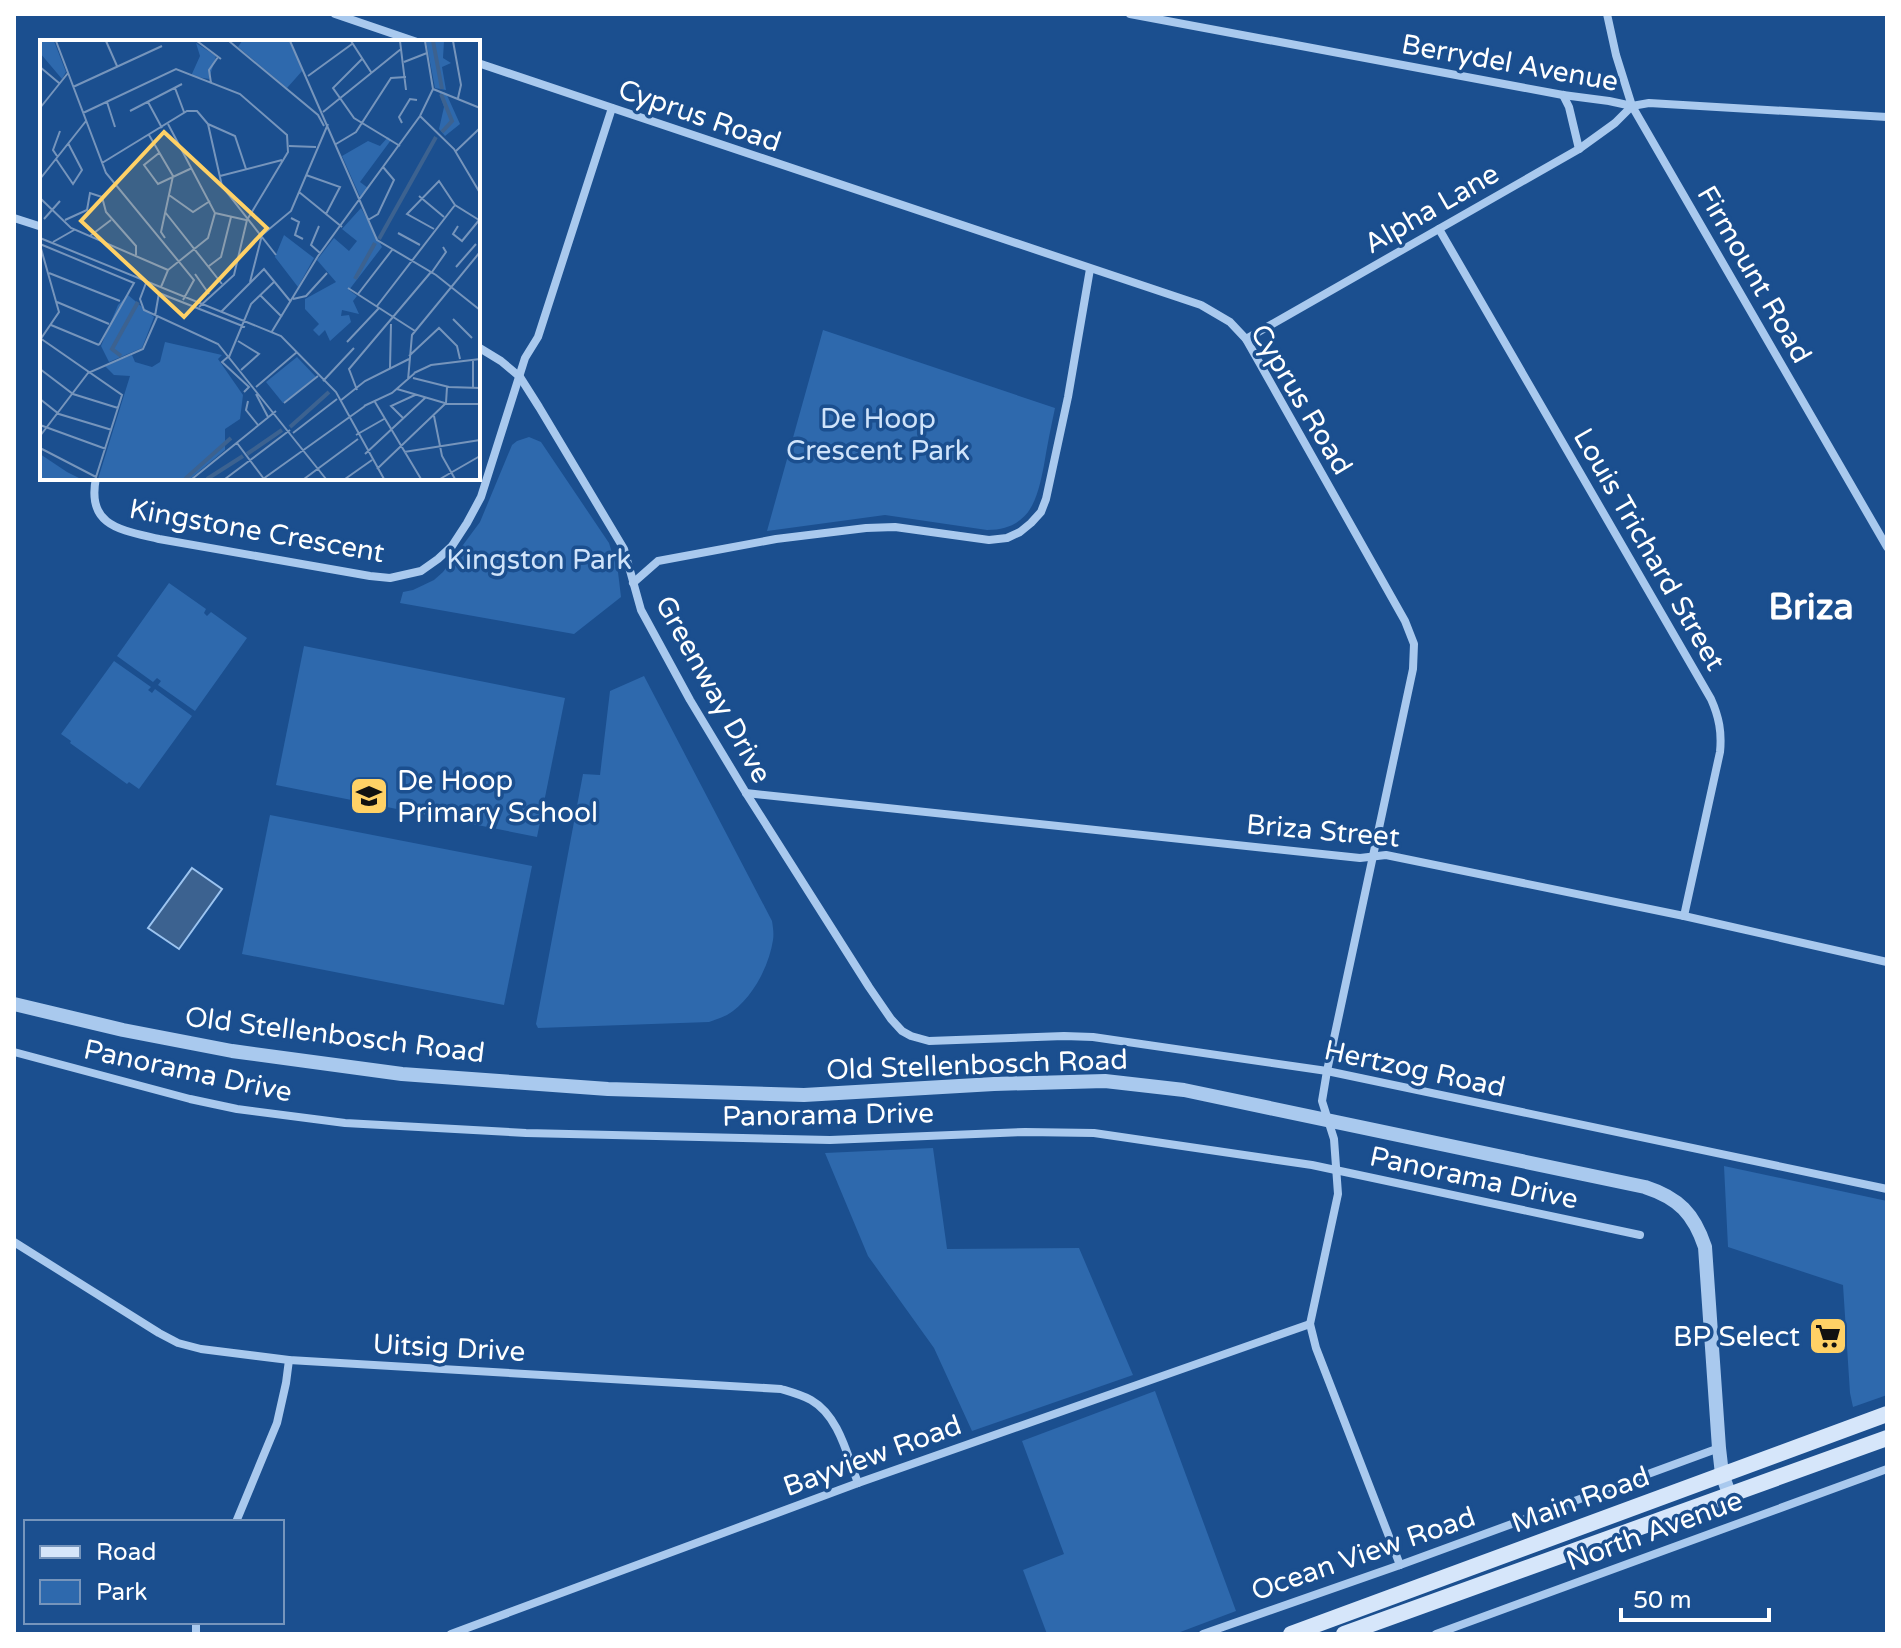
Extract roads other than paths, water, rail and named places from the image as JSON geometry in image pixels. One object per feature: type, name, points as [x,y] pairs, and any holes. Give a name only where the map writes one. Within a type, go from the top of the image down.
[{"type":"main road","name":"Main Road","points":[[1291,1634],[1887,1414]]},
{"type":"main road","name":"Main Road","points":[[1344,1634],[1887,1438]]},
{"type":"street","points":[[335,14],[411,40]]},
{"type":"street","name":"Berrydel Avenue","points":[[1130,14],[1632,106],[1649,103],[1887,117]]},
{"type":"street","name":"Firmount Road","points":[[1607,14],[1632,106],[1887,547]]},
{"type":"street","name":"Cyprus Road","points":[[480,64],[1201,305],[1230,322],[1246,339],[1405,621],[1414,644],[1413,669],[1322,1101],[1334,1139],[1338,1194],[1310,1324]]},
{"type":"street","points":[[1563,95],[1579,149]]},
{"type":"street","name":"Alpha Lane","points":[[1246,339],[1579,149],[1615,123],[1632,106]]},
{"type":"street","name":"Kingstone Crescent","points":[[96,480],[95,506],[107,522],[130,532],[390,578],[421,571],[438,559],[452,546],[481,497],[525,358],[538,337],[612,108]]},
{"type":"street","points":[[14,218],[40,226]]},
{"type":"street","name":"Louis Trichard Street","points":[[1439,229],[1718,716],[1722,735],[1720,752],[1684,916]]},
{"type":"street","points":[[633,583],[658,561],[776,539],[881,528],[989,540],[1007,538],[1020,532],[1041,512],[1046,499],[1068,397],[1090,269]]},
{"type":"street","name":"Greenway Drive","points":[[480,348],[520,377],[624,549],[641,610],[690,700],[891,1019],[902,1031],[929,1041]]},
{"type":"street","name":"Briza Street","points":[[746,793],[1360,858],[1386,855],[1684,916],[1887,962]]},
{"type":"street","name":"Old Stellenbosch Road","points":[[14,1004],[123,1030],[232,1051],[402,1074],[608,1089],[804,1095],[1105,1081],[1184,1090],[1645,1187],[1677,1201],[1700,1231],[1705,1247],[1719,1448],[1722,1474],[1730,1496]]},
{"type":"street","name":"Hertzog Road","points":[[929,1041],[1093,1037],[1327,1071],[1887,1189]]},
{"type":"street","name":"Panorama Drive","points":[[14,1052],[190,1099],[237,1109],[345,1123],[526,1133],[830,1140],[1071,1131],[1094,1133],[1335,1170],[1640,1235]]},
{"type":"street","name":"Uitsig Drive","points":[[14,1242],[159,1333],[178,1343],[201,1349],[289,1360],[781,1389],[808,1398],[827,1413],[835,1424],[858,1483]]},
{"type":"street","points":[[1310,1324],[1316,1348],[1400,1565]]},
{"type":"street","name":"Bayview Road","points":[[451,1634],[858,1483],[1310,1324]]},
{"type":"street","points":[[237,1520],[277,1423],[289,1360]]},
{"type":"street","name":"Ocean View Road","points":[[1203,1634],[1719,1448]]},
{"type":"street","name":"North Avenue","points":[[1436,1634],[1887,1469]]},
{"type":"place","name":"De Hoop Primary School","points":[[369,796]]},
{"type":"place","name":"BP Select","points":[[1828,1336]]},
{"type":"district","name":"Briza","points":[[1811,606]]},
{"type":"park label","name":"De Hoop Crescent Park","points":[[878,434]]},
{"type":"park label","name":"Kingston Park","points":[[539,559]]}]
